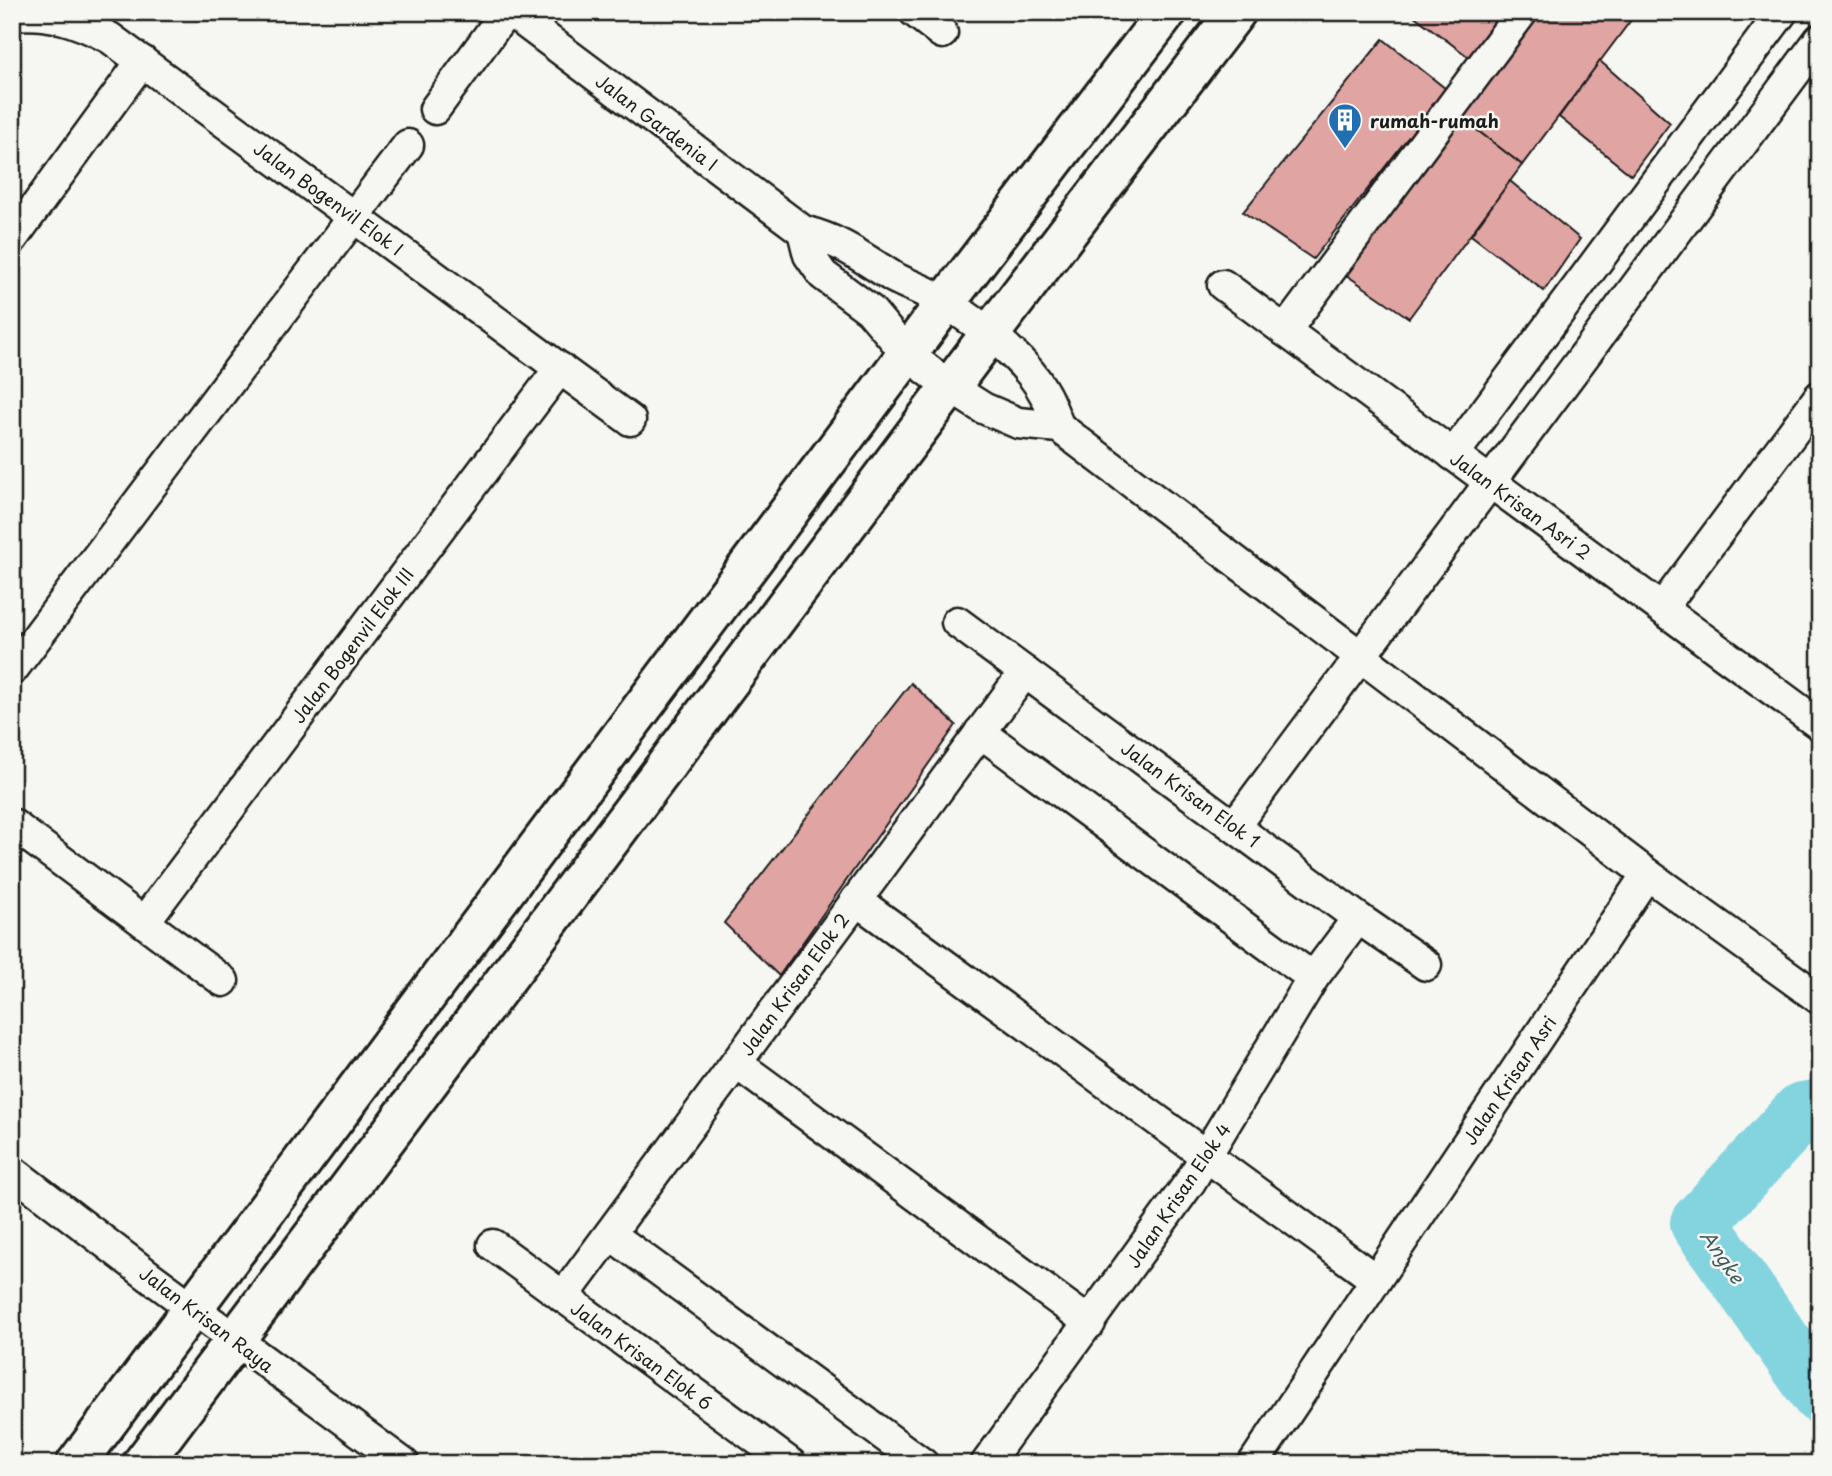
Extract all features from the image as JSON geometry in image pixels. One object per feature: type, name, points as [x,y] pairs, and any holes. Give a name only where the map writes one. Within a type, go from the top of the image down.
[{"type":"street","points":[[435,109],[509,12]]},
{"type":"street","name":"Jalan Gardenia I","points":[[509,12],[803,231],[827,237],[849,247],[895,278],[946,302],[1019,360],[1044,392],[1059,427]]},
{"type":"street","points":[[915,12],[942,33]]},
{"type":"street","points":[[76,1464],[946,302],[1167,12]]},
{"type":"street","points":[[142,1464],[989,335],[1236,12]]},
{"type":"street","points":[[1285,331],[1522,12]]},
{"type":"street","points":[[1453,455],[1782,12]]},
{"type":"street","name":"Jalan Bogenvil Elok I","points":[[12,15],[42,14],[86,25],[142,61],[630,420]]},
{"type":"street","points":[[1235,825],[1820,39]]},
{"type":"street","points":[[12,239],[142,61]]},
{"type":"street","points":[[12,670],[408,145]]},
{"type":"street","points":[[803,231],[810,256],[823,275],[870,310],[907,354],[950,387],[983,408],[1018,423],[1059,427],[1647,874],[1820,999]]},
{"type":"street","points":[[870,310],[895,278]]},
{"type":"street","name":"Jalan Krisan Asri 2","points":[[1223,285],[1820,725]]},
{"type":"street","name":"Jalan Bogenvil Elok III","points":[[144,922],[560,368]]},
{"type":"street","points":[[1662,608],[1820,396]]},
{"type":"street","name":"Jalan Krisan Elok 1","points":[[957,622],[1358,918],[1426,965]]},
{"type":"street","name":"Jalan Krisan Elok 2","points":[[563,1297],[1025,672]]},
{"type":"street","points":[[980,732],[1313,978]]},
{"type":"street","points":[[12,824],[223,981]]},
{"type":"street","name":"Jalan Krisan Asri","points":[[1253,1464],[1647,874]]},
{"type":"street","points":[[856,900],[1376,1280]]},
{"type":"street","name":"Jalan Krisan Elok 4","points":[[986,1464],[1190,1182],[1313,978],[1358,918]]},
{"type":"street","points":[[736,1063],[1090,1323]]},
{"type":"street","name":"Jalan Krisan Raya","points":[[12,1171],[404,1464]]},
{"type":"street","points":[[610,1234],[923,1464]]},
{"type":"street","name":"Jalan Krisan Elok 6","points":[[493,1245],[791,1464]]},
{"type":"building","points":[[1409,12],[1503,12],[1470,58]]},
{"type":"building","points":[[1531,12],[1637,12],[1522,165],[1455,113]]},
{"type":"building","name":"rumah-rumah","points":[[1383,39],[1446,89],[1313,259],[1243,212]]},
{"type":"building","points":[[1600,61],[1670,123],[1631,175],[1559,117]]},
{"type":"building","points":[[1455,113],[1522,165],[1409,318],[1339,270]]},
{"type":"building","points":[[1510,181],[1580,239],[1544,291],[1471,235]]},
{"type":"building","points":[[911,683],[956,725],[779,976],[724,923]]},
{"type":"waterway","name":"Angke","points":[[1820,1108],[1802,1111],[1699,1223],[1820,1395]]},
{"type":"place","name":"rumah-rumah","points":[[1345,150]]}]
